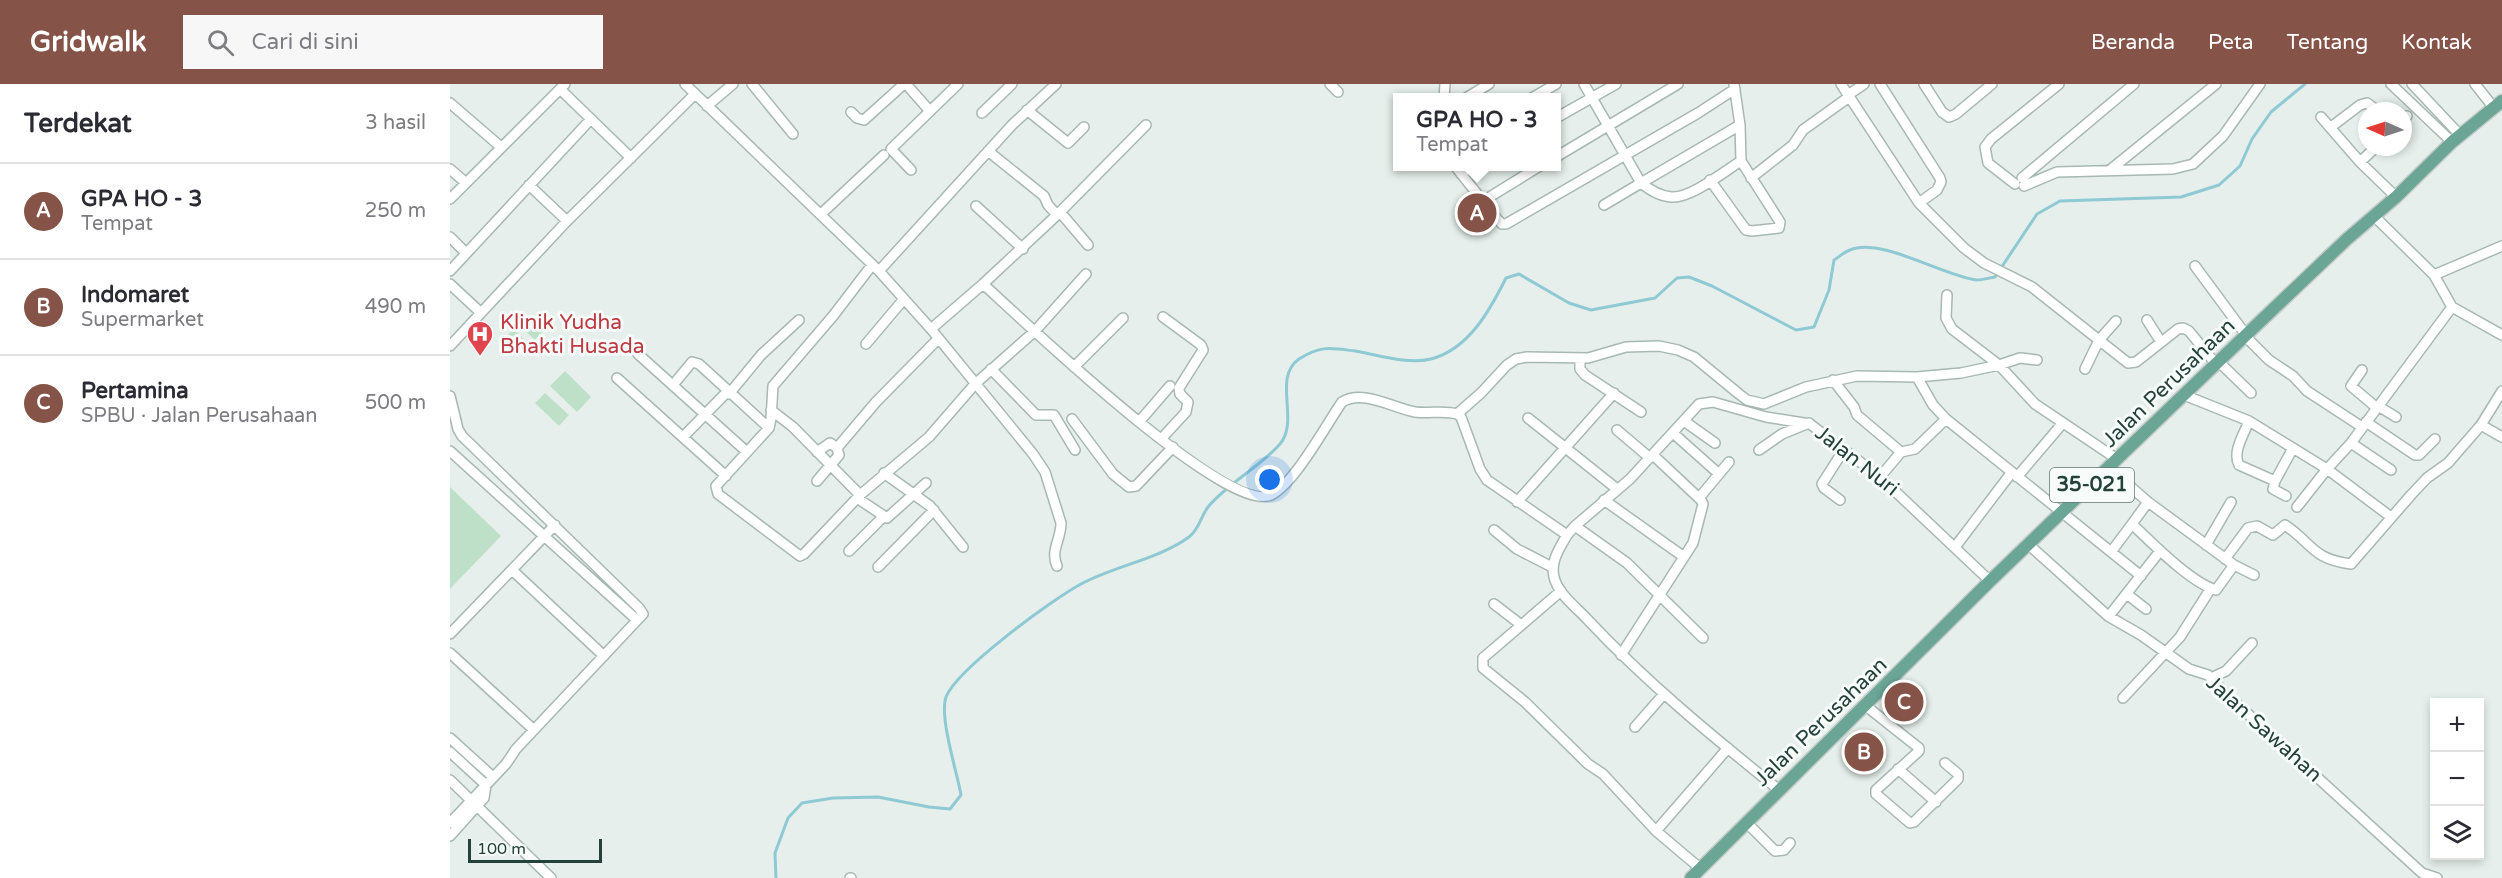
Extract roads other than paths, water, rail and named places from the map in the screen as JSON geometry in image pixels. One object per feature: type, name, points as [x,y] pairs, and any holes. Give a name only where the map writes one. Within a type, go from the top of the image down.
[{"type":"main road","name":"Jalan Perusahaan","points":[[1698,874],[1779,790],[1990,581],[2245,335],[2456,139],[2498,105]]},
{"type":"street","points":[[685,84],[876,268],[931,329],[1033,454],[1045,472],[1061,523],[1053,552],[1057,566]]},
{"type":"street","points":[[707,106],[733,84]]},
{"type":"street","points":[[752,84],[793,134]]},
{"type":"street","points":[[851,112],[857,118],[864,120],[905,84],[929,110]]},
{"type":"street","points":[[911,170],[891,148],[958,84]]},
{"type":"street","points":[[982,113],[1012,84]]},
{"type":"street","points":[[1056,84],[1027,110],[876,268],[773,386],[769,428],[716,486],[718,494],[800,556],[804,554],[858,496],[929,437],[975,384],[1035,331],[1086,274]]},
{"type":"street","points":[[1330,84],[1338,92]]},
{"type":"street","points":[[1474,93],[1489,84]]},
{"type":"street","points":[[1541,93],[1556,84]]},
{"type":"street","points":[[1584,84],[1641,183],[1659,194],[1673,198],[1685,195],[1741,161]]},
{"type":"street","points":[[1561,116],[1616,84]]},
{"type":"street","points":[[1561,155],[1678,84]]},
{"type":"street","points":[[1841,84],[1919,202],[1964,249],[1984,263],[2032,287],[2131,364],[2178,329],[2186,328],[2218,363],[2251,393]]},
{"type":"street","points":[[1751,178],[1793,146],[1803,130],[1864,84]]},
{"type":"street","points":[[1880,84],[1940,178],[1941,182],[1937,190],[1919,202]]},
{"type":"street","points":[[1929,86],[1942,112],[1949,117],[1956,114],[1992,84]]},
{"type":"street","points":[[2059,84],[1991,139],[1985,147],[1988,163],[2020,183],[2057,172],[2173,169],[2193,164],[2223,136],[2260,84]]},
{"type":"street","points":[[2020,183],[2134,84]]},
{"type":"street","points":[[2110,170],[2216,84]]},
{"type":"street","points":[[2391,84],[2423,114],[2456,139]]},
{"type":"street","points":[[2412,84],[2456,139]]},
{"type":"street","points":[[2475,84],[2498,105]]},
{"type":"street","points":[[450,199],[563,86],[591,119],[631,158]]},
{"type":"street","points":[[1459,171],[1497,219],[1502,224],[1506,224],[1624,155],[1734,86],[1740,125],[1741,161],[1780,222],[1779,228],[1746,230],[1710,180]]},
{"type":"street","points":[[450,346],[567,221],[695,94]]},
{"type":"street","points":[[450,104],[501,147]]},
{"type":"street","points":[[2423,114],[2431,105]]},
{"type":"street","points":[[2331,126],[2358,106]]},
{"type":"street","points":[[1027,110],[1068,143],[1084,127]]},
{"type":"street","points":[[2321,117],[2360,162],[2396,197]]},
{"type":"street","points":[[450,271],[591,119]]},
{"type":"street","points":[[931,329],[1023,249],[1146,125]]},
{"type":"street","points":[[1604,205],[1740,125]]},
{"type":"street","points":[[988,151],[1044,196],[1048,206],[1088,245]]},
{"type":"street","points":[[821,214],[884,155]]},
{"type":"street","points":[[2360,162],[2366,156]]},
{"type":"street","points":[[450,169],[466,183]]},
{"type":"street","points":[[1483,201],[1532,171]]},
{"type":"street","points":[[529,185],[567,221]]},
{"type":"street","points":[[976,206],[1023,249]]},
{"type":"street","points":[[2374,216],[2434,275],[2451,307],[2502,335]]},
{"type":"street","points":[[450,237],[466,253]]},
{"type":"street","points":[[2434,275],[2502,246]]},
{"type":"street","points":[[2195,266],[2245,335],[2265,356],[2293,376],[2307,391],[2415,455],[2420,455],[2435,439]]},
{"type":"street","points":[[450,284],[480,312]]},
{"type":"street","points":[[983,284],[1074,367],[1139,422],[1225,484],[1244,494],[1258,497],[1270,496],[1296,471],[1342,402],[1348,398],[1371,399],[1399,409],[1457,414],[1461,417],[1480,470],[1486,480],[1567,535]]},
{"type":"street","points":[[1947,295],[1948,325],[1999,365],[2022,392],[2113,464],[2148,502],[2232,567],[2254,575]]},
{"type":"street","points":[[866,344],[904,299]]},
{"type":"street","points":[[2297,507],[2351,443],[2451,307]]},
{"type":"street","points":[[1162,438],[1186,412],[1188,402],[1180,394],[1179,388],[1203,350],[1201,345],[1163,317]]},
{"type":"street","points":[[1074,367],[1123,318]]},
{"type":"street","points":[[683,437],[728,393],[761,355],[799,320]]},
{"type":"street","points":[[2147,320],[2161,342]]},
{"type":"street","points":[[2085,369],[2099,340],[2116,321]]},
{"type":"street","points":[[837,448],[876,402],[938,339]]},
{"type":"street","points":[[1457,414],[1516,359],[1527,357],[1580,360],[1626,347],[1659,346],[1678,350],[1694,357],[1747,405],[1764,404],[1806,387],[1833,380],[1866,375],[1917,377],[1961,373],[2020,358],[2037,360]]},
{"type":"street","points":[[638,354],[747,452]]},
{"type":"street","points":[[1580,360],[1580,369],[1585,375],[1641,412]]},
{"type":"street","points":[[673,385],[693,362],[699,364],[728,393],[769,428]]},
{"type":"street","points":[[991,369],[1036,416],[1054,415],[1075,450]]},
{"type":"street","points":[[2362,370],[2352,386],[2378,407],[2396,417]]},
{"type":"street","points":[[1917,377],[1933,405],[1946,419],[2141,576]]},
{"type":"street","points":[[617,378],[726,476]]},
{"type":"street","points":[[1833,380],[1854,406],[1857,415],[1901,452]]},
{"type":"street","points":[[1139,422],[1170,386]]},
{"type":"street","points":[[2224,559],[2248,528],[2257,526],[2273,535],[2285,525],[2327,560],[2351,564],[2427,478],[2448,463],[2481,426],[2502,391]]},
{"type":"street","points":[[1517,502],[1614,393]]},
{"type":"street","points":[[2184,395],[2248,421],[2327,469],[2391,517]]},
{"type":"street","points":[[450,396],[458,429],[462,436],[643,611],[643,614],[534,730],[486,785],[484,798],[475,802],[450,823]]},
{"type":"street","name":"Jalan Nuri","points":[[1552,567],[1567,535],[1575,526],[1651,457],[1699,404],[1705,402],[1747,405],[1766,417],[1809,423],[1880,477],[1990,581]]},
{"type":"street","points":[[771,411],[793,427],[858,496],[883,517],[890,517],[926,483]]},
{"type":"street","points":[[1528,418],[1617,489]]},
{"type":"street","points":[[1072,419],[1113,474],[1129,487],[1136,486],[1173,447]]},
{"type":"street","points":[[1880,477],[1901,452],[1915,449],[1946,419]]},
{"type":"street","points":[[1684,421],[1715,443]]},
{"type":"street","points":[[2248,421],[2236,453],[2236,460],[2239,465],[2275,481]]},
{"type":"street","points":[[1759,450],[1782,434],[1809,423]]},
{"type":"street","points":[[1955,547],[2015,474],[2062,424]]},
{"type":"street","points":[[2481,426],[2502,437]]},
{"type":"street","points":[[1617,430],[1699,498],[1703,504],[1696,537],[1621,655]]},
{"type":"street","points":[[1673,433],[1719,474]]},
{"type":"street","points":[[817,452],[828,443],[837,448],[839,455],[817,481]]},
{"type":"street","points":[[2351,443],[2391,470]]},
{"type":"street","points":[[2286,496],[2273,489],[2293,448]]},
{"type":"street","points":[[450,451],[637,620]]},
{"type":"street","points":[[1840,500],[1822,484],[1843,451]]},
{"type":"street","points":[[1699,498],[1729,462]]},
{"type":"street","points":[[884,473],[934,510],[963,547]]},
{"type":"street","points":[[1604,500],[1684,557]]},
{"type":"street","points":[[2111,552],[2148,502]]},
{"type":"street","points":[[2206,545],[2231,502]]},
{"type":"street","points":[[878,567],[934,510]]},
{"type":"street","points":[[849,551],[883,517]]},
{"type":"street","points":[[2132,524],[2160,551],[2211,588],[2216,590],[2232,567]]},
{"type":"street","points":[[450,634],[555,525]]},
{"type":"street","points":[[1575,526],[1627,563],[1702,638]]},
{"type":"street","points":[[1494,530],[1517,549],[1552,567],[1561,591],[1621,655],[1779,790]]},
{"type":"street","name":"Jalan Sawahan","points":[[2028,544],[2109,616],[2189,669],[2211,678],[2405,857],[2426,875],[2437,878]]},
{"type":"street","points":[[2109,616],[2128,595],[2160,551]]},
{"type":"street","points":[[512,570],[604,656]]},
{"type":"street","points":[[2123,698],[2189,625],[2211,588]]},
{"type":"street","points":[[1561,591],[1483,658],[1483,668],[1525,702],[1588,764],[1603,774],[1698,874]]},
{"type":"street","points":[[2128,595],[2146,609]]},
{"type":"street","points":[[1494,604],[1520,624]]},
{"type":"street","points":[[2211,678],[2226,671],[2252,643]]},
{"type":"street","points":[[450,653],[534,730]]},
{"type":"street","points":[[1635,727],[1664,694]]},
{"type":"street","points":[[1866,706],[1918,748],[1918,751],[1876,790],[1877,796],[1912,824],[1959,777],[1945,763]]},
{"type":"street","points":[[450,738],[493,777]]},
{"type":"street","points":[[1656,831],[1728,748]]},
{"type":"street","points":[[450,752],[486,785]]},
{"type":"street","points":[[1898,769],[1936,802]]},
{"type":"street","points":[[450,780],[551,878]]},
{"type":"street","points":[[450,837],[475,802]]},
{"type":"street","points":[[1747,823],[1775,851],[1784,850],[1790,843]]},
{"type":"waterway","points":[[776,878],[775,853],[788,818],[802,803],[833,798],[878,797],[950,809],[961,795],[949,745],[944,706],[946,697],[954,685],[986,653],[1068,592],[1108,572],[1164,551],[1189,537],[1216,498],[1280,444],[1288,423],[1287,377],[1291,367],[1299,359],[1314,351],[1332,349],[1393,359],[1413,361],[1431,359],[1456,347],[1467,337],[1477,327],[1493,303],[1506,278],[1519,274],[1569,303],[1591,310],[1655,298],[1677,278],[1689,277],[1712,286],[1796,330],[1814,327],[1829,290],[1834,260],[1848,251],[1863,247],[1878,248],[1962,277],[1976,280],[1995,277],[2037,214],[2060,201],[2181,197],[2219,185],[2240,166],[2252,139],[2271,112],[2305,84]]},
{"type":"place","name":"GPA HO - 3","points":[[1477,213]]},
{"type":"place","name":"Klinik Yudha Bhakti Husada","points":[[480,357]]},
{"type":"place","name":"Pertamina","points":[[1904,702]]},
{"type":"place","name":"Indomaret","points":[[1864,752]]}]
